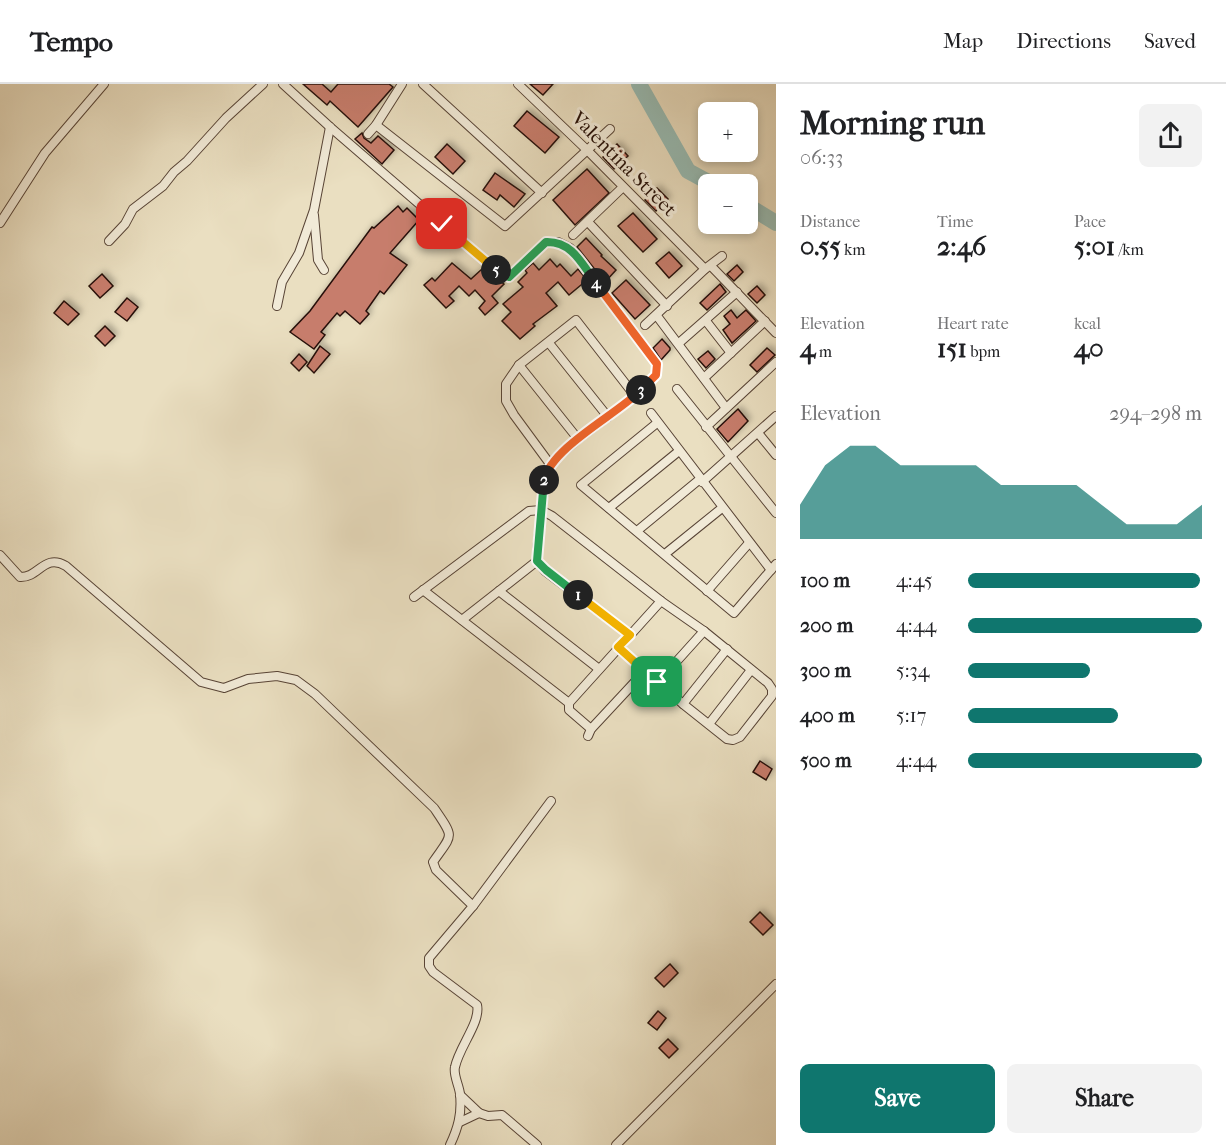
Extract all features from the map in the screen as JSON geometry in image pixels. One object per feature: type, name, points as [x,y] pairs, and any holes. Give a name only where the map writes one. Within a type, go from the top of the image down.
[{"type":"street","points":[[0,223],[45,153],[104,84]]},
{"type":"street","points":[[109,241],[125,224],[133,209],[163,186],[226,118],[263,84]]},
{"type":"street","points":[[283,84],[498,272],[509,277],[546,242],[558,242],[570,248],[657,364],[656,375],[635,396],[550,464],[544,480],[537,561],[462,620]]},
{"type":"street","points":[[368,134],[402,84]]},
{"type":"street","points":[[423,84],[542,193]]},
{"type":"street","name":"Valentina Street","points":[[518,84],[623,187],[737,292],[776,333]]},
{"type":"street","points":[[376,125],[505,226],[610,129]]},
{"type":"street","points":[[277,306],[282,282],[299,253],[314,210],[330,127]]},
{"type":"street","points":[[573,235],[623,187]]},
{"type":"street","points":[[314,210],[318,260],[324,270]]},
{"type":"street","points":[[588,222],[667,306]]},
{"type":"street","points":[[645,325],[723,256]]},
{"type":"street","points":[[679,343],[737,292]]},
{"type":"street","points":[[657,316],[726,408]]},
{"type":"street","points":[[550,464],[506,401],[506,384],[519,364],[576,320],[635,396]]},
{"type":"street","points":[[706,321],[731,353]]},
{"type":"street","points":[[704,378],[765,321]]},
{"type":"street","points":[[549,343],[608,417]]},
{"type":"street","points":[[706,426],[776,362]]},
{"type":"street","points":[[519,364],[579,439]]},
{"type":"street","points":[[677,389],[776,513]]},
{"type":"street","points":[[651,413],[749,543],[773,567],[734,613],[581,484],[657,423]]},
{"type":"street","points":[[637,531],[730,458],[776,416]]},
{"type":"street","points":[[758,433],[776,455]]},
{"type":"street","points":[[609,508],[679,451]]},
{"type":"street","points":[[665,554],[722,508]]},
{"type":"street","points":[[414,597],[529,511],[541,510],[727,649],[768,683],[772,689],[772,696],[740,737],[733,740],[727,739],[618,647]]},
{"type":"street","points":[[707,591],[749,543]]},
{"type":"street","points":[[0,555],[20,577],[26,577],[51,562],[58,561],[201,682],[224,688],[248,679],[277,676],[296,680],[315,694],[434,808],[447,828],[449,836],[448,842],[433,862],[436,870],[473,906]]},
{"type":"street","points":[[537,561],[630,635]]},
{"type":"street","points":[[423,590],[569,703]]},
{"type":"street","points":[[499,591],[599,669]]},
{"type":"street","points":[[645,671],[589,733],[569,710],[569,703],[661,601]]},
{"type":"street","points":[[657,682],[704,631]]},
{"type":"street","points":[[683,704],[727,649]]},
{"type":"street","points":[[709,724],[751,670]]},
{"type":"street","points":[[450,1145],[460,1122],[460,1095],[454,1070],[462,1045],[477,1020],[478,1012],[477,1005],[433,972],[428,961],[473,906],[551,801]]},
{"type":"street","points":[[616,1145],[776,984]]},
{"type":"street","points":[[460,1095],[479,1113],[488,1116],[502,1115],[537,1145]]},
{"type":"street","points":[[460,1122],[479,1113]]},
{"type":"building","points":[[303,84],[322,84],[331,92],[338,84],[389,84],[393,87],[358,127],[330,101],[327,105]]},
{"type":"building","points":[[530,84],[553,84],[543,95]]},
{"type":"building","points":[[527,111],[559,137],[545,153],[514,126]]},
{"type":"building","points":[[362,133],[364,138],[371,143],[378,136],[394,150],[382,164],[355,139]]},
{"type":"building","points":[[447,144],[465,161],[453,174],[435,157]]},
{"type":"building","points":[[617,144],[628,156],[614,169],[603,157]]},
{"type":"building","points":[[587,169],[609,193],[575,225],[553,200]]},
{"type":"building","points":[[495,173],[525,194],[514,207],[500,195],[497,200],[483,190]]},
{"type":"building","points":[[657,188],[668,199],[656,211],[645,200]]},
{"type":"building","points":[[398,206],[403,212],[407,208],[419,220],[390,253],[407,265],[384,294],[380,291],[366,311],[369,314],[360,324],[345,311],[340,316],[337,313],[321,332],[325,335],[314,349],[290,332],[310,311],[372,227],[374,228]]},
{"type":"building","points":[[633,213],[657,239],[643,252],[618,226]]},
{"type":"building","points":[[430,221],[446,239],[437,247],[421,230]]},
{"type":"building","points":[[586,238],[616,270],[605,282],[577,247]]},
{"type":"building","points":[[669,252],[682,266],[669,278],[656,263]]},
{"type":"building","points":[[550,259],[557,267],[560,264],[571,276],[578,269],[587,280],[569,295],[558,282],[546,293],[557,306],[533,324],[535,326],[520,339],[502,321],[511,312],[503,304],[523,287],[518,282],[527,273],[525,270],[533,263],[539,270]]},
{"type":"building","points":[[452,263],[471,279],[482,269],[492,280],[494,277],[504,284],[492,296],[498,303],[485,315],[479,308],[485,301],[475,290],[469,296],[459,286],[449,296],[454,301],[446,308],[424,285],[432,278],[435,281]]},
{"type":"building","points":[[737,265],[743,272],[734,281],[727,274]]},
{"type":"building","points":[[102,274],[113,286],[100,298],[89,286]]},
{"type":"building","points":[[626,280],[650,305],[635,319],[612,293]]},
{"type":"building","points":[[720,284],[726,292],[707,310],[700,303]]},
{"type":"building","points":[[757,286],[765,295],[757,303],[748,294]]},
{"type":"building","points":[[127,298],[138,307],[127,321],[115,312]]},
{"type":"building","points":[[64,301],[79,314],[68,325],[54,313]]},
{"type":"building","points":[[731,310],[737,318],[746,310],[756,321],[732,343],[723,330],[730,324],[724,316]]},
{"type":"building","points":[[105,326],[115,336],[105,346],[95,336]]},
{"type":"building","points":[[662,339],[670,350],[661,360],[653,348]]},
{"type":"building","points":[[320,346],[330,354],[314,373],[307,366]]},
{"type":"building","points":[[767,348],[775,355],[757,372],[750,365]]},
{"type":"building","points":[[708,351],[715,359],[706,368],[698,359]]},
{"type":"building","points":[[299,354],[307,362],[299,371],[291,363]]},
{"type":"building","points":[[738,409],[748,421],[728,442],[717,429]]},
{"type":"building","points":[[760,761],[772,769],[766,780],[753,772]]},
{"type":"building","points":[[760,912],[773,925],[763,935],[750,922]]},
{"type":"building","points":[[670,964],[678,973],[664,987],[655,978]]},
{"type":"building","points":[[658,1011],[666,1018],[657,1030],[648,1023]]},
{"type":"building","points":[[668,1039],[678,1049],[669,1058],[659,1048]]},
{"type":"waterway","points":[[639,84],[688,171],[698,176]]},
{"type":"waterway","points":[[758,212],[776,223]]},
{"type":"route","points":[[442,224],[498,272],[509,277],[546,242],[558,242],[570,248],[657,364],[656,375],[635,396],[550,464],[544,480],[537,561],[630,635],[618,647],[657,682]]}]
